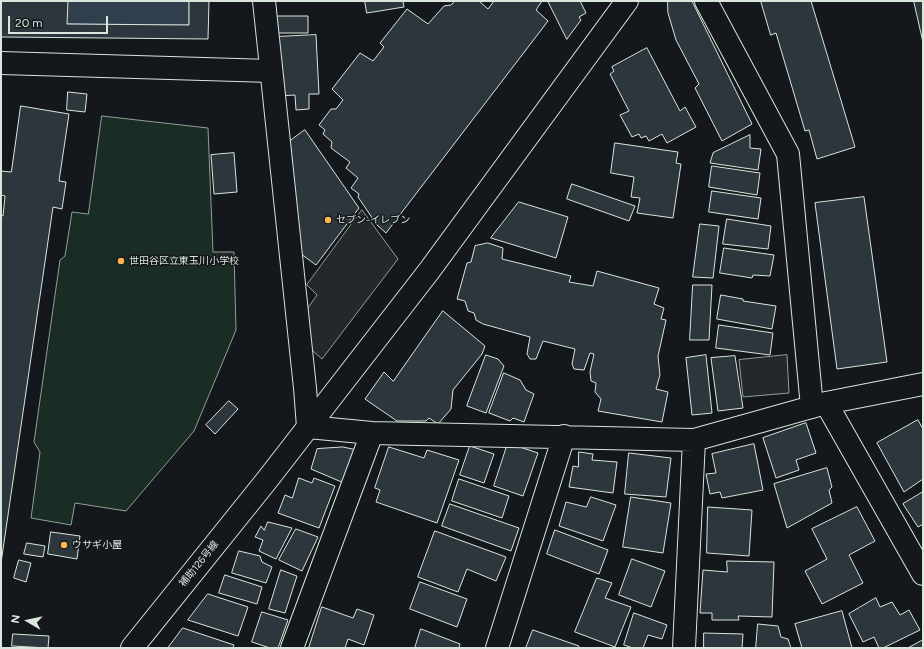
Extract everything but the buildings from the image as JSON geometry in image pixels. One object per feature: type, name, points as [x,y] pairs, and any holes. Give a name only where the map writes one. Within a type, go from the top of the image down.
[{"type":"street","points":[[264,1],[308,427],[372,433],[694,440],[819,405],[923,384]]},
{"type":"street","name":"補助126号線","points":[[132,648],[267,480],[429,271],[627,1]]},
{"type":"street","points":[[706,1],[788,154],[819,405],[923,574]]},
{"type":"street","points":[[1,63],[271,70]]},
{"type":"street","points":[[292,648],[372,433]]},
{"type":"street","points":[[497,648],[564,436]]},
{"type":"street","points":[[684,648],[694,440]]},
{"type":"green space","points":[[102,116],[208,128],[213,252],[234,252],[236,330],[194,431],[126,511],[75,503],[71,525],[31,518],[40,452],[34,442],[60,260],[65,256],[72,212],[88,214]]},
{"type":"shaded area","points":[[362,210],[398,259],[322,359],[305,344],[305,312],[317,295],[307,285]]},
{"type":"shaded area","points":[[787,355],[789,393],[743,397],[739,360]]},
{"type":"water","points":[[68,1],[189,1],[189,25],[67,24]]},
{"type":"place","name":"セブン-イレブン","points":[[328,220]]},
{"type":"place","name":"世田谷区立東玉川小学校","points":[[121,261]]},
{"type":"place","name":"ウサギ小屋","points":[[64,545]]}]
